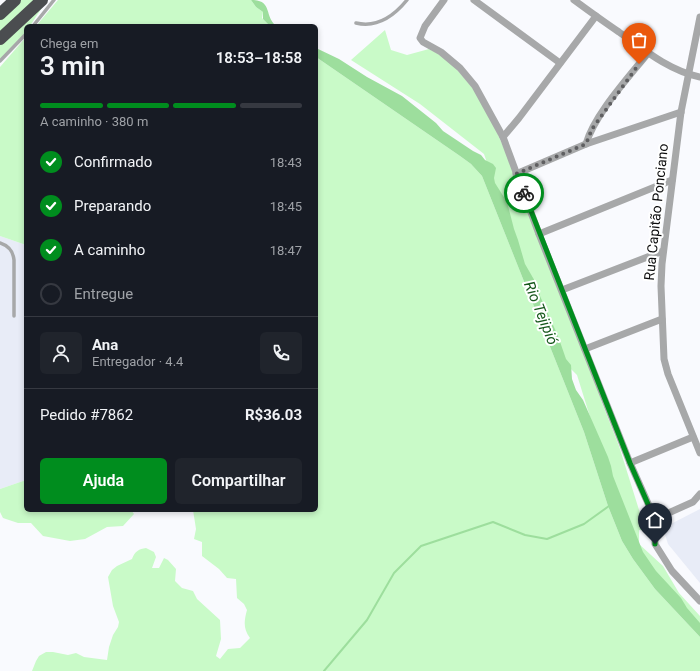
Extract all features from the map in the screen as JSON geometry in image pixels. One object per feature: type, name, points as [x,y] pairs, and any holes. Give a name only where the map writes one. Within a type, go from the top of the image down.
[{"type":"highway","points":[[0,39],[42,0]]},
{"type":"highway","points":[[0,14],[13,1]]},
{"type":"street","points":[[444,0],[421,32],[420,38],[423,42],[441,52],[460,68],[476,86],[503,137],[539,234],[630,463],[655,520],[655,544],[672,571],[700,601]]},
{"type":"street","points":[[474,0],[560,63]]},
{"type":"street","points":[[577,1],[648,53],[676,70],[688,75],[700,77]]},
{"type":"street","points":[[503,137],[596,16]]},
{"type":"street","name":"Rua Capitão Ponciano","points":[[700,16],[681,112],[663,251],[661,286],[663,347],[668,374],[700,453]]},
{"type":"street","points":[[586,144],[592,129],[614,97],[648,53]]},
{"type":"street","points":[[516,174],[586,144],[681,112]]},
{"type":"street","points":[[539,234],[672,180]]},
{"type":"street","points":[[562,290],[663,251]]},
{"type":"street","points":[[585,349],[662,319]]},
{"type":"street","points":[[630,463],[694,437]]},
{"type":"street","points":[[655,520],[693,502],[700,494]]},
{"type":"lane","points":[[35,24],[54,0]]},
{"type":"lane","points":[[356,23],[371,24],[387,19],[396,13],[407,0]]},
{"type":"lane","points":[[0,61],[24,36]]},
{"type":"lane","points":[[0,243],[8,247],[12,252],[14,260],[14,316]]},
{"type":"shaded area","points":[[18,0],[39,0],[0,36],[0,17]]},
{"type":"shaded area","points":[[47,0],[31,24],[24,24],[23,36],[0,61],[0,45]]},
{"type":"shaded area","points":[[58,0],[251,0],[256,7],[263,12],[262,18],[268,24],[38,24]]},
{"type":"shaded area","points":[[385,30],[391,50],[407,55],[429,49],[447,58],[483,100],[551,257],[596,382],[601,400],[619,446],[640,513],[652,531],[639,530],[639,544],[663,566],[679,593],[700,616],[700,630],[652,577],[610,481],[577,375],[564,362],[518,253],[484,154],[420,104],[351,60]]},
{"type":"shaded area","points":[[24,39],[24,244],[0,236],[0,67]]},
{"type":"shaded area","points":[[318,58],[460,156],[471,164],[482,176],[584,432],[608,506],[622,541],[655,589],[700,637],[700,671],[32,671],[39,656],[46,652],[68,655],[76,653],[84,657],[107,660],[109,647],[119,622],[113,606],[108,577],[112,570],[117,566],[132,559],[134,554],[141,549],[146,548],[154,552],[156,557],[152,568],[159,568],[164,558],[168,560],[176,569],[175,581],[182,588],[193,591],[197,599],[220,620],[221,639],[216,656],[220,659],[228,649],[240,648],[250,638],[246,631],[245,625],[247,610],[244,604],[237,598],[236,579],[227,578],[219,569],[202,556],[202,542],[194,539],[196,529],[193,512],[318,512]]},
{"type":"shaded area","points":[[0,236],[24,244],[24,481],[0,489]]},
{"type":"shaded area","points":[[24,481],[24,512],[132,512],[134,514],[123,526],[107,527],[85,539],[70,541],[43,536],[31,523],[18,523],[3,518],[0,512],[0,489]]},
{"type":"shaded area","points":[[700,509],[700,583],[668,544],[663,528]]},
{"type":"water","points":[[251,0],[258,1],[265,6],[274,24],[268,24],[263,19],[263,12],[256,7]]},
{"type":"water","name":"Rio Tejipió","points":[[318,49],[339,59],[367,77],[402,96],[436,123],[443,131],[481,155],[496,168],[494,178],[495,183],[507,202],[525,264],[540,290],[540,296],[558,336],[566,359],[571,365],[572,379],[576,390],[583,400],[608,457],[613,476],[643,552],[656,571],[681,598],[687,608],[700,623],[700,637],[655,589],[622,541],[608,506],[584,432],[482,176],[471,164],[318,58]]},
{"type":"waterway","points":[[324,671],[367,620],[394,573],[421,546],[493,522],[525,535],[547,539],[584,524],[609,506]]},
{"type":"way so far","points":[[524,193],[516,174],[586,144],[592,129],[639,64]]},
{"type":"route","points":[[524,193],[630,463],[655,520],[655,544]]}]
